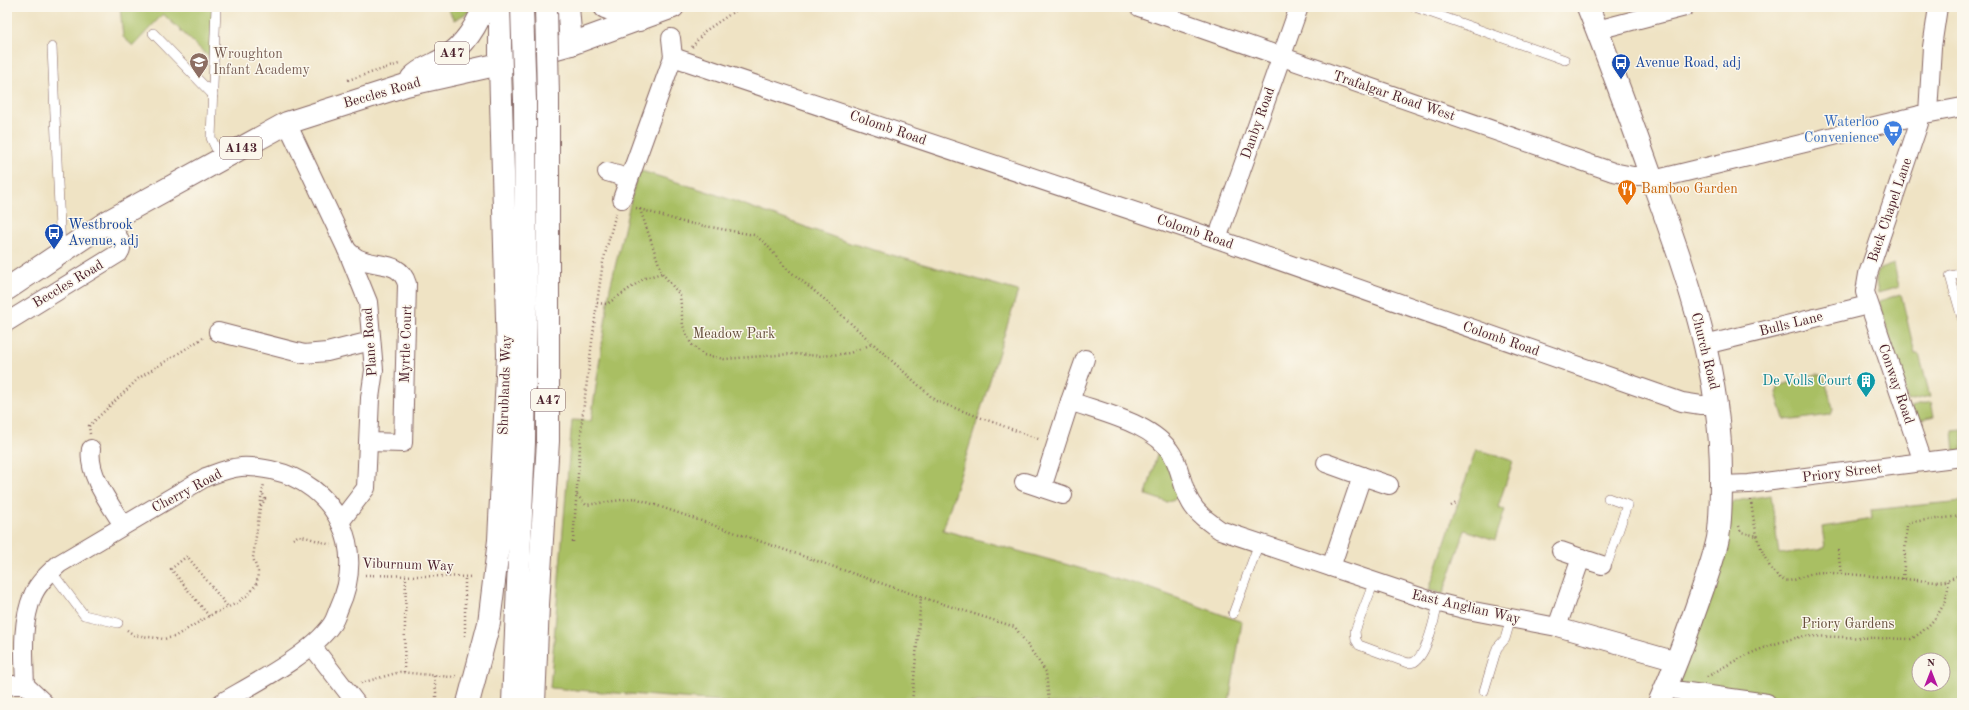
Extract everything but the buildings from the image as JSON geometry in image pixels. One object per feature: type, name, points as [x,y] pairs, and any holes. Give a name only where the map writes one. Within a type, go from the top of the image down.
[{"type":"main road","name":"A47","points":[[406,85],[420,69],[436,63],[463,44],[476,24],[484,7]]},
{"type":"main road","name":"Shrublands Way","points":[[468,703],[489,623],[499,540],[508,355],[500,64],[500,7]]},
{"type":"main road","name":"A47","points":[[513,703],[524,442],[526,301],[525,100],[522,7]]},
{"type":"main road","name":"A47","points":[[534,703],[538,605],[548,441],[548,96],[546,7]]},
{"type":"main road","points":[[568,7],[571,44]]},
{"type":"main road","points":[[605,7],[611,11],[638,20]]},
{"type":"main road","name":"Beccles Road","points":[[7,289],[108,222],[287,123],[406,85],[500,64],[571,44],[673,7]]},
{"type":"main road","name":"Church Road","points":[[1588,7],[1666,216],[1705,346],[1717,405],[1721,445],[1721,486],[1720,520],[1714,553],[1677,661],[1663,695]]},
{"type":"street","name":"Trafalgar Road West","points":[[1139,7],[1613,172],[1633,176],[1652,178],[1924,114],[1962,107]]},
{"type":"street","name":"Danby Road","points":[[1217,239],[1299,7]]},
{"type":"street","points":[[1597,30],[1665,9],[1685,7]]},
{"type":"street","name":"Back Chapel Lane","points":[[1868,305],[1865,292],[1868,274],[1919,123],[1924,114],[1938,7]]},
{"type":"street","points":[[622,198],[628,178],[680,58],[671,38]]},
{"type":"street","name":"Colomb Road","points":[[680,58],[1217,239],[1682,402],[1701,405],[1717,405]]},
{"type":"street","name":"Plane Road","points":[[287,123],[347,250],[368,302],[374,370],[370,398],[366,488],[340,522]]},
{"type":"street","points":[[607,172],[628,178]]},
{"type":"street","name":"Beccles Road","points":[[7,322],[119,253],[122,248],[122,243],[108,222]]},
{"type":"street","name":"Myrtle Court","points":[[347,250],[358,258],[397,268],[405,275],[408,284],[403,444],[369,442]]},
{"type":"street","name":"Bulls Lane","points":[[1713,343],[1868,305]]},
{"type":"street","name":"Conway Road","points":[[1868,305],[1923,462]]},
{"type":"street","points":[[218,332],[304,354],[327,352],[371,341]]},
{"type":"street","points":[[1042,488],[1055,445],[1085,359]]},
{"type":"street","name":"East Anglian Way","points":[[1070,402],[1143,427],[1158,438],[1172,454],[1191,503],[1203,518],[1220,530],[1438,603],[1557,627],[1677,661]]},
{"type":"street","points":[[91,449],[89,459],[94,474],[123,525]]},
{"type":"street","name":"Priory Street","points":[[1721,486],[1749,484],[1962,457]]},
{"type":"street","points":[[1326,463],[1389,485]]},
{"type":"street","name":"Cherry Road","points":[[44,703],[15,686],[33,595],[51,571],[59,564],[123,525],[206,477],[226,470],[242,467],[280,472],[300,480],[317,492],[329,504],[340,522],[348,541],[350,573],[346,594],[332,624],[312,646],[264,678],[221,703]]},
{"type":"street","points":[[1331,567],[1362,476]]},
{"type":"street","points":[[1024,482],[1063,495]]},
{"type":"street","points":[[1561,551],[1602,565]]},
{"type":"street","points":[[1557,627],[1581,558]]},
{"type":"street","points":[[312,646],[356,703]]},
{"type":"street","points":[[1663,695],[1681,691],[1767,703]]},
{"type":"lane","points":[[216,7],[211,138],[221,159]]},
{"type":"lane","points":[[1415,7],[1565,60]]},
{"type":"lane","points":[[153,33],[213,95]]},
{"type":"lane","points":[[52,47],[61,253]]},
{"type":"lane","points":[[1962,273],[1950,276],[1962,318]]},
{"type":"lane","points":[[1602,565],[1608,562],[1627,505],[1608,498]]},
{"type":"lane","points":[[1234,614],[1259,543]]},
{"type":"lane","points":[[51,571],[84,615],[118,623]]},
{"type":"lane","points":[[1374,582],[1355,631],[1356,640],[1358,644],[1405,662],[1412,663],[1418,659],[1430,637],[1438,603]]},
{"type":"lane","points":[[1484,691],[1497,648],[1505,639],[1511,618]]},
{"type":"path","points":[[680,58],[705,30],[742,7]]},
{"type":"path","points":[[573,542],[582,420],[597,303],[603,262],[611,229],[622,198],[630,205],[640,209],[683,222],[754,234],[765,243],[786,268],[824,299],[936,402],[1055,445]]},
{"type":"path","points":[[640,209],[662,273],[680,295],[683,326],[691,344],[704,355],[724,359],[791,354],[822,356],[850,353],[872,344]]},
{"type":"path","points":[[597,303],[607,304],[645,278],[662,273]]},
{"type":"path","points":[[91,449],[89,426],[139,378],[198,340],[218,332]]},
{"type":"path","points":[[1749,484],[1755,529],[1768,564],[1779,578],[1786,581],[1792,581],[1815,572],[1936,582],[1948,580],[1962,574]]},
{"type":"path","points":[[260,507],[265,499],[262,492]]},
{"type":"path","points":[[577,495],[586,505],[635,498],[921,597],[1015,627],[1046,672],[1049,703]]},
{"type":"path","points":[[118,623],[134,635],[164,639],[174,638],[250,593],[257,583],[258,572],[252,558],[262,500]]},
{"type":"path","points":[[1451,506],[1458,502]]},
{"type":"path","points":[[1904,579],[1906,525],[1910,522],[1962,516]]},
{"type":"path","points":[[294,539],[299,535],[335,546]]},
{"type":"path","points":[[1838,550],[1841,574]]},
{"type":"path","points":[[209,616],[171,570],[187,556],[228,607]]},
{"type":"path","name":"Viburnum Way","points":[[350,573],[367,575],[465,577],[466,622],[464,643]]},
{"type":"path","points":[[404,672],[406,576]]},
{"type":"path","points":[[1705,678],[1729,663],[1770,645],[1793,638],[1805,636],[1911,639],[1922,633],[1933,621],[1946,600],[1948,580]]},
{"type":"path","points":[[912,703],[921,597]]},
{"type":"path","points":[[344,687],[404,672],[451,677],[457,676],[462,672]]},
{"type":"path","points":[[434,676],[436,703]]},
{"type":"green space","points":[[120,7],[213,7],[210,58],[163,14],[133,46],[123,37]]},
{"type":"green space","points":[[447,7],[473,7],[473,10],[454,20]]},
{"type":"green space","name":"Meadow Park","points":[[638,170],[709,192],[850,243],[1018,291],[943,530],[1147,587],[1242,622],[1229,703],[721,703],[721,701],[550,688],[572,420],[591,421],[610,288]]},
{"type":"green space","points":[[1894,264],[1899,287],[1878,293],[1876,282],[1877,270]]},
{"type":"green space","points":[[1901,294],[1915,354],[1919,354],[1930,396],[1908,401],[1879,301]]},
{"type":"green space","points":[[1817,374],[1824,377],[1833,408],[1832,413],[1829,415],[1793,420],[1784,419],[1776,393],[1779,386]]},
{"type":"green space","points":[[1931,402],[1934,416],[1916,421],[1911,407]]},
{"type":"green space","points":[[1962,430],[1962,451],[1955,452],[1953,431]]},
{"type":"green space","points":[[1159,447],[1183,495],[1167,502],[1146,495]]},
{"type":"green space","points":[[1476,449],[1513,461],[1498,507],[1505,510],[1495,540],[1465,530],[1443,594],[1429,590]]},
{"type":"green space","name":"Priory Gardens","points":[[1771,495],[1779,554],[1825,548],[1822,527],[1872,519],[1871,510],[1962,501],[1962,703],[1738,703],[1678,693],[1681,676],[1732,503]]},
{"type":"place","name":"Wroughton Infant Academy","points":[[199,79]]},
{"type":"place","name":"Avenue Road, adj","points":[[1621,80]]},
{"type":"place","name":"Waterloo Convenience","points":[[1893,147]]},
{"type":"place","name":"Bamboo Garden","points":[[1627,206]]},
{"type":"place","name":"Westbrook Avenue, adj","points":[[54,250]]},
{"type":"place","name":"De Volls Court","points":[[1866,398]]}]
